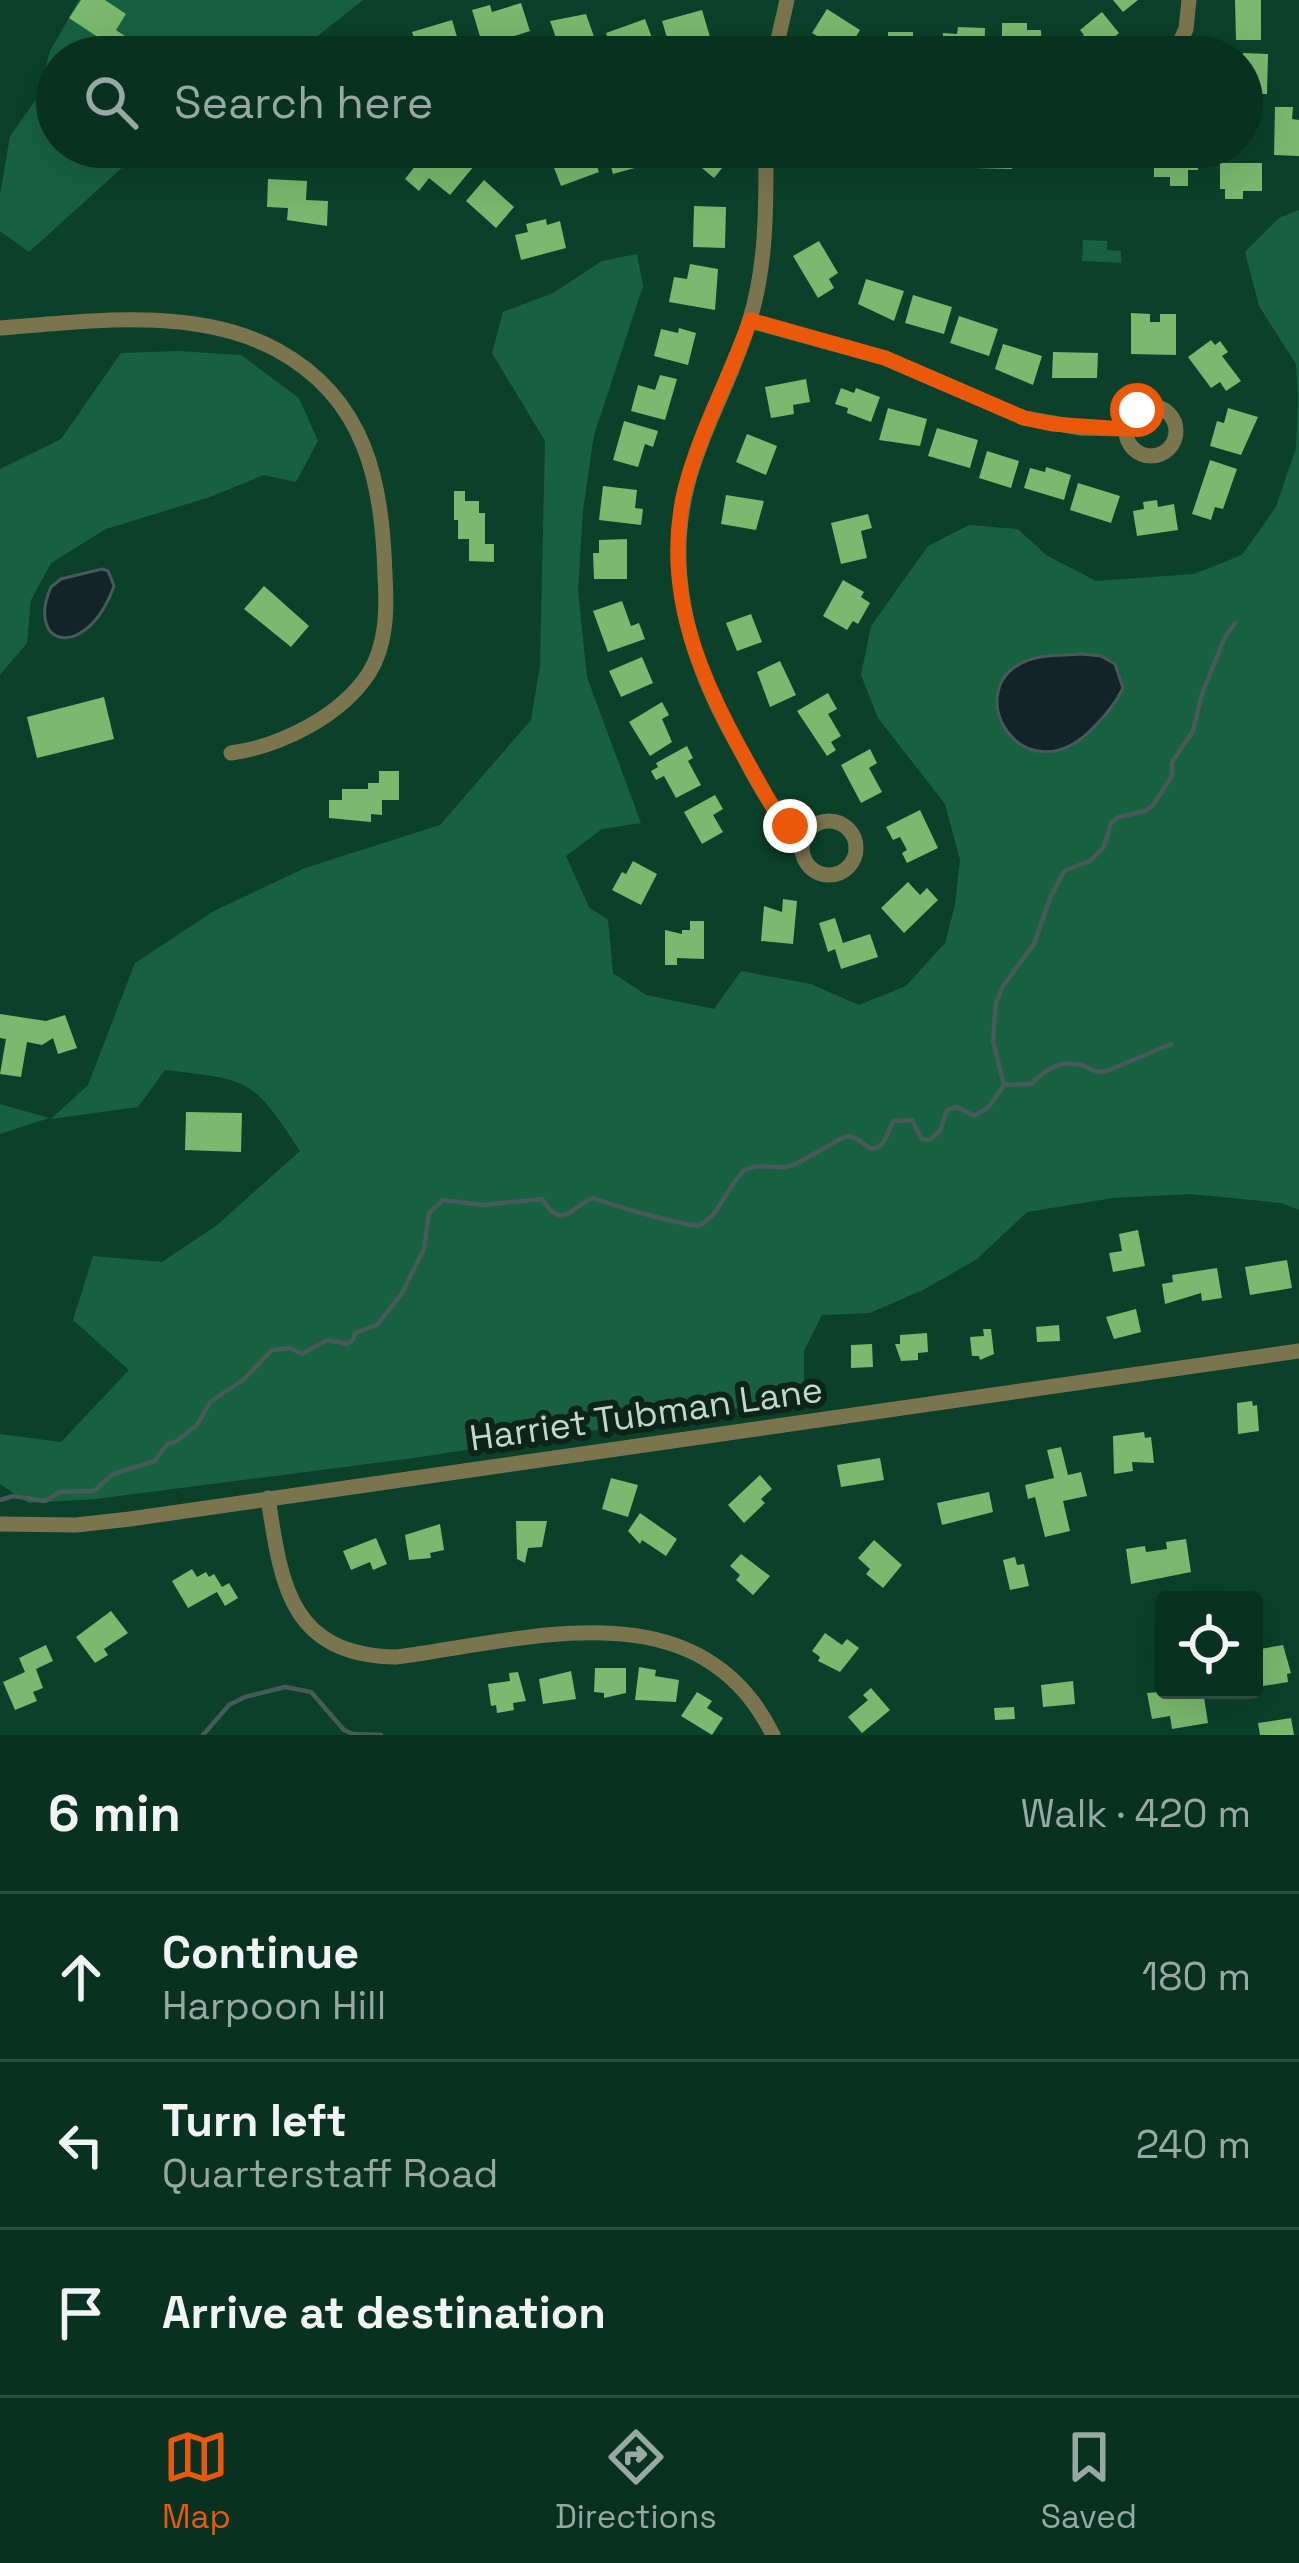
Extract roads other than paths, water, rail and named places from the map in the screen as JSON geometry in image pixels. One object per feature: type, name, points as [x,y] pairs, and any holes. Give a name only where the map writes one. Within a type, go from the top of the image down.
[{"type":"street","points":[[779,36],[787,0]]},
{"type":"street","points":[[1183,36],[1189,0]]},
{"type":"street","points":[[766,168],[758,287],[685,491],[677,543],[679,581],[689,639],[707,688],[776,813],[805,835]]},
{"type":"street","points":[[750,320],[885,358],[1024,418],[1125,429]]},
{"type":"street","points":[[0,328],[148,321],[230,331],[279,350],[299,364],[336,400],[363,441],[383,511],[386,586],[376,659],[357,688],[290,737],[231,752]]},
{"type":"street","name":"Harriet Tubman Lane","points":[[0,1524],[76,1525],[1299,1351]]},
{"type":"street","points":[[268,1498],[283,1587],[301,1616],[334,1642],[374,1656],[396,1657],[590,1632],[646,1635],[689,1649],[724,1672],[753,1702],[773,1735]]},
{"type":"waterway","points":[[0,1500],[13,1496],[45,1501],[60,1492],[94,1491],[113,1474],[155,1461],[167,1444],[197,1425],[210,1402],[243,1380],[272,1350],[290,1348],[302,1354],[327,1340],[347,1344],[355,1333],[377,1325],[402,1293],[424,1249],[429,1213],[443,1200],[484,1205],[542,1199],[561,1216],[593,1198],[699,1225],[712,1216],[745,1170],[790,1166],[847,1136],[871,1149],[884,1142],[894,1121],[912,1120],[922,1139],[930,1140],[940,1131],[947,1110],[957,1107],[974,1116],[988,1108],[1004,1085],[993,1041],[996,1003],[1003,986],[1034,944],[1064,871],[1090,861],[1104,847],[1111,823],[1153,805],[1172,776],[1172,762],[1193,731],[1202,694],[1235,623]]},
{"type":"waterway","points":[[1004,1085],[1031,1084],[1063,1064],[1107,1071],[1171,1044]]},
{"type":"waterway","points":[[203,1735],[229,1705],[285,1687],[311,1692],[344,1730],[381,1735]]}]
